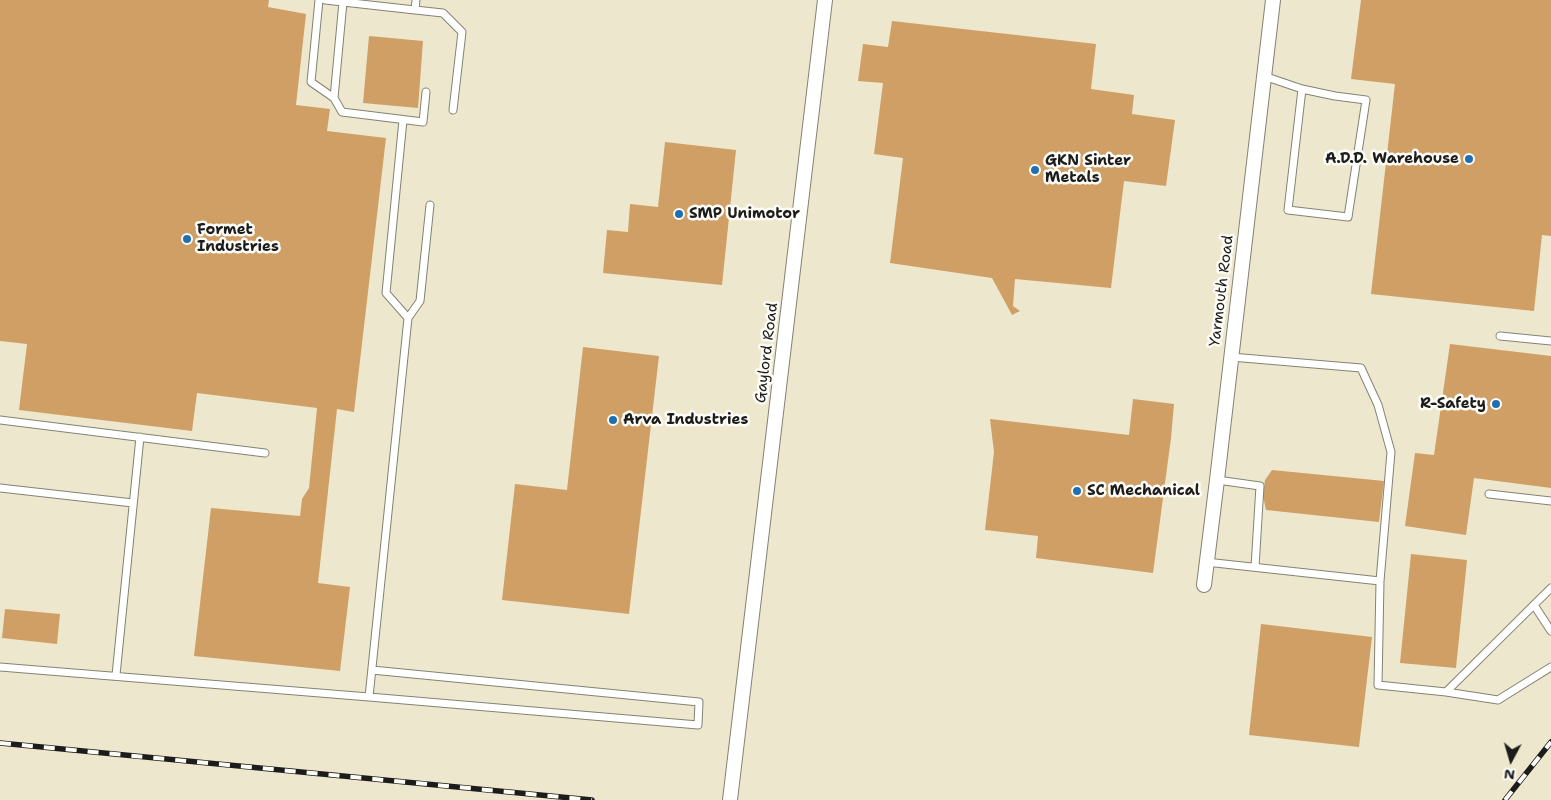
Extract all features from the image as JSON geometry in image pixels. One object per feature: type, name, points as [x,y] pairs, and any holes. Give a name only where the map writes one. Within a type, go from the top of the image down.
[{"type":"street","name":"Gaylord Road","points":[[730,800],[825,0]]},
{"type":"street","name":"Yarmouth Road","points":[[1204,586],[1273,0]]},
{"type":"lane","points":[[319,0],[311,82],[334,98],[342,112],[423,122],[426,92]]},
{"type":"lane","points":[[325,0],[443,13],[462,32],[453,110]]},
{"type":"lane","points":[[415,10],[416,0]]},
{"type":"lane","points":[[334,98],[343,2]]},
{"type":"lane","points":[[1264,76],[1302,89],[1366,100],[1348,217],[1288,210],[1302,89]]},
{"type":"lane","points":[[403,120],[386,293],[408,318]]},
{"type":"lane","points":[[369,697],[408,318],[420,301],[430,205]]},
{"type":"lane","points":[[1500,336],[1551,341]]},
{"type":"lane","points":[[1231,357],[1362,368],[1378,404],[1391,452],[1380,581],[1378,685],[1498,700],[1551,667]]},
{"type":"lane","points":[[0,420],[265,453]]},
{"type":"lane","points":[[116,675],[140,438]]},
{"type":"lane","points":[[1217,480],[1260,486],[1255,567]]},
{"type":"lane","points":[[0,488],[133,503]]},
{"type":"lane","points":[[1489,494],[1551,501]]},
{"type":"lane","points":[[1206,562],[1380,581]]},
{"type":"lane","points":[[1446,692],[1551,588]]},
{"type":"lane","points":[[1534,605],[1551,631]]},
{"type":"lane","points":[[0,667],[116,675],[698,725],[699,702],[372,670]]},
{"type":"building","name":"Formet Industries","points":[[0,0],[269,0],[268,7],[306,14],[296,105],[330,109],[327,131],[386,138],[354,412],[337,409],[318,583],[350,587],[340,671],[194,656],[211,508],[300,516],[302,499],[309,488],[317,408],[197,393],[192,431],[19,410],[27,344],[0,341]]},
{"type":"building","name":"A.D.D. Warehouse","points":[[1361,0],[1551,0],[1551,236],[1542,235],[1534,311],[1371,294],[1395,84],[1351,79]]},
{"type":"building","name":"GKN Sinter Metals","points":[[892,21],[1096,44],[1091,89],[1134,95],[1132,114],[1175,120],[1166,186],[1124,181],[1111,288],[1015,279],[1013,306],[1020,311],[1012,315],[992,278],[890,263],[903,158],[874,154],[883,83],[858,81],[863,44],[888,47]]},
{"type":"building","points":[[369,36],[423,41],[418,108],[363,103]]},
{"type":"building","name":"SMP Unimotor","points":[[665,142],[736,150],[722,285],[603,273],[607,230],[628,232],[630,204],[658,207]]},
{"type":"building","name":"R-Safety","points":[[1450,344],[1551,356],[1551,488],[1474,478],[1466,535],[1405,526],[1415,453],[1434,455]]},
{"type":"building","name":"Arva Industries","points":[[583,347],[659,356],[629,614],[502,600],[515,484],[567,490]]},
{"type":"building","name":"SC Mechanical","points":[[1133,399],[1174,404],[1153,573],[1036,558],[1038,536],[985,530],[994,452],[990,419],[1129,435]]},
{"type":"building","points":[[1272,470],[1384,481],[1379,522],[1266,510],[1263,496],[1265,480]]},
{"type":"building","points":[[1411,554],[1467,560],[1456,668],[1400,663]]},
{"type":"building","points":[[5,609],[60,614],[57,644],[2,638]]},
{"type":"building","points":[[1261,624],[1372,637],[1359,747],[1249,735]]},
{"type":"railway","points":[[1505,800],[1551,742]]},
{"type":"railway","points":[[0,743],[592,800]]},
{"type":"place","name":"A.D.D. Warehouse","points":[[1469,159]]},
{"type":"place","name":"GKN Sinter Metals","points":[[1035,170]]},
{"type":"place","name":"SMP Unimotor","points":[[679,214]]},
{"type":"place","name":"Formet Industries","points":[[187,239]]},
{"type":"place","name":"R-Safety","points":[[1496,404]]},
{"type":"place","name":"Arva Industries","points":[[613,420]]},
{"type":"place","name":"SC Mechanical","points":[[1077,491]]}]
